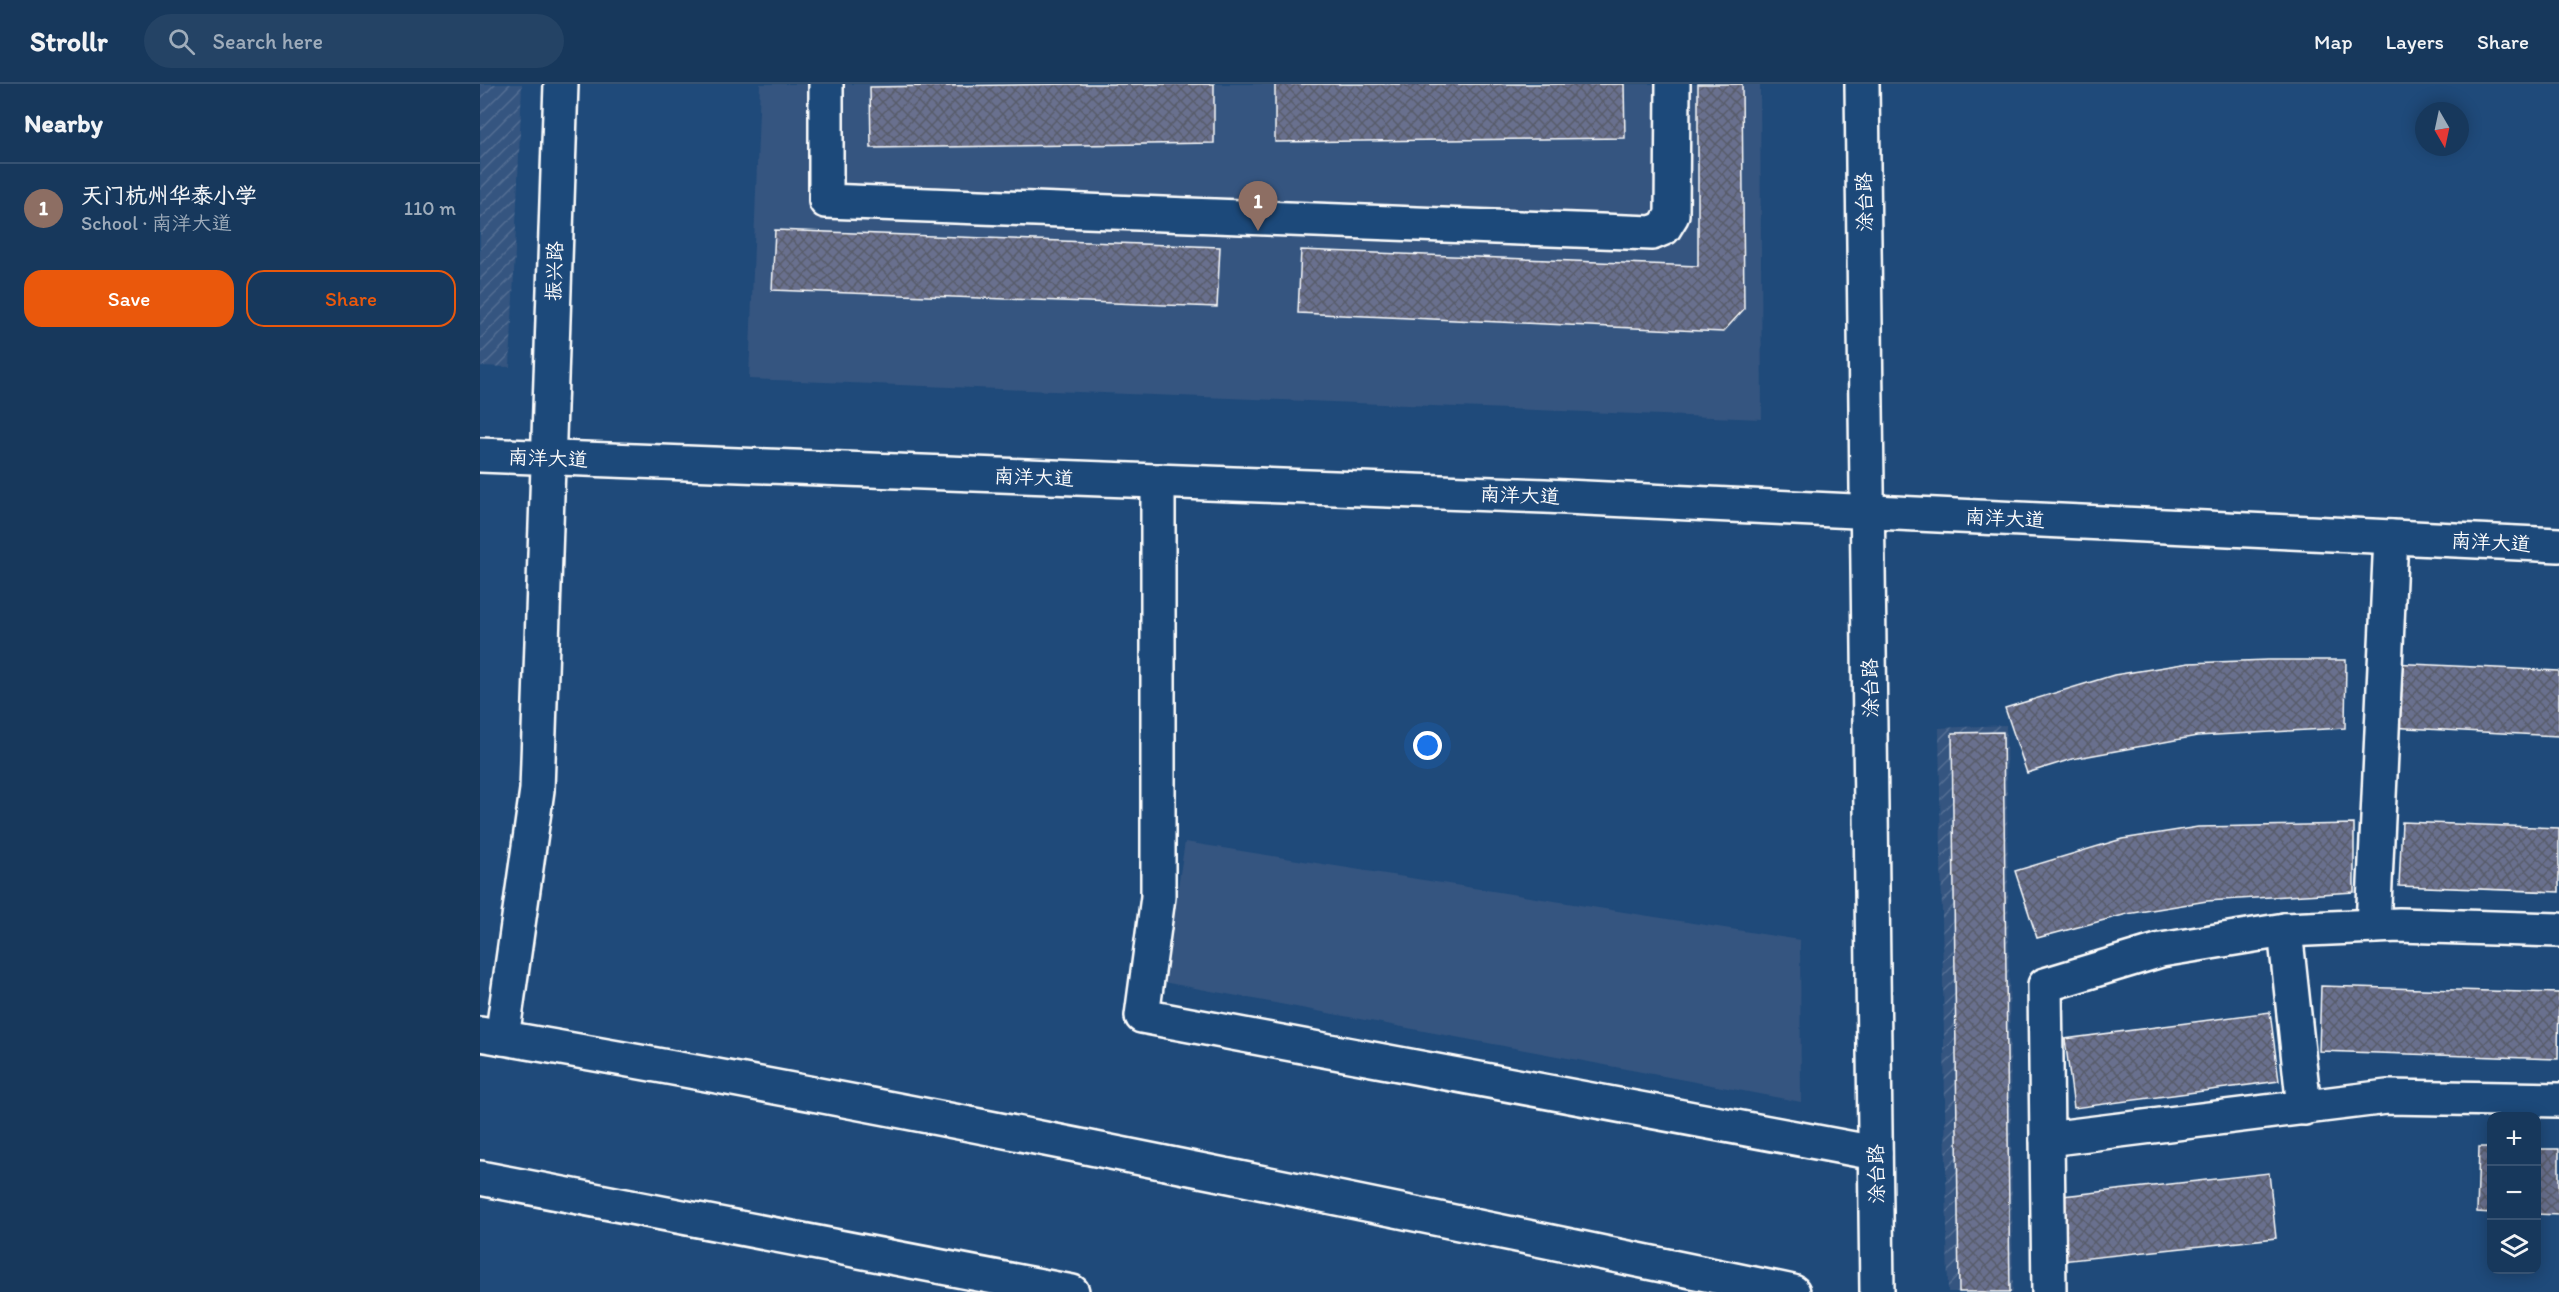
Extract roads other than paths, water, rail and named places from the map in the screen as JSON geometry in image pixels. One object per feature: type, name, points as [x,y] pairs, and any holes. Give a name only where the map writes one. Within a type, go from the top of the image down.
[{"type":"street","name":"振兴路","points":[[491,1036],[537,790],[561,84]]},
{"type":"street","points":[[826,84],[826,201],[1652,233],[1664,228],[1672,215],[1673,84]]},
{"type":"street","name":"涂台路","points":[[1862,84],[1877,1292]]},
{"type":"street","name":"南洋大道","points":[[480,455],[1158,481],[2559,545]]},
{"type":"street","points":[[1158,481],[1158,897],[1142,1016],[1875,1153]]},
{"type":"street","points":[[2373,926],[2391,537]]},
{"type":"street","points":[[2049,1292],[2045,985],[2161,950],[2286,930],[2373,926],[2559,930]]},
{"type":"street","points":[[2286,930],[2304,1108]]},
{"type":"street","points":[[491,1036],[691,1071],[1207,1172],[1793,1292]]},
{"type":"street","points":[[2047,1139],[2387,1097],[2559,1100]]},
{"type":"street","points":[[480,1178],[1071,1292]]},
{"type":"place","name":"天门杭州华泰小学","points":[[1258,231]]}]
